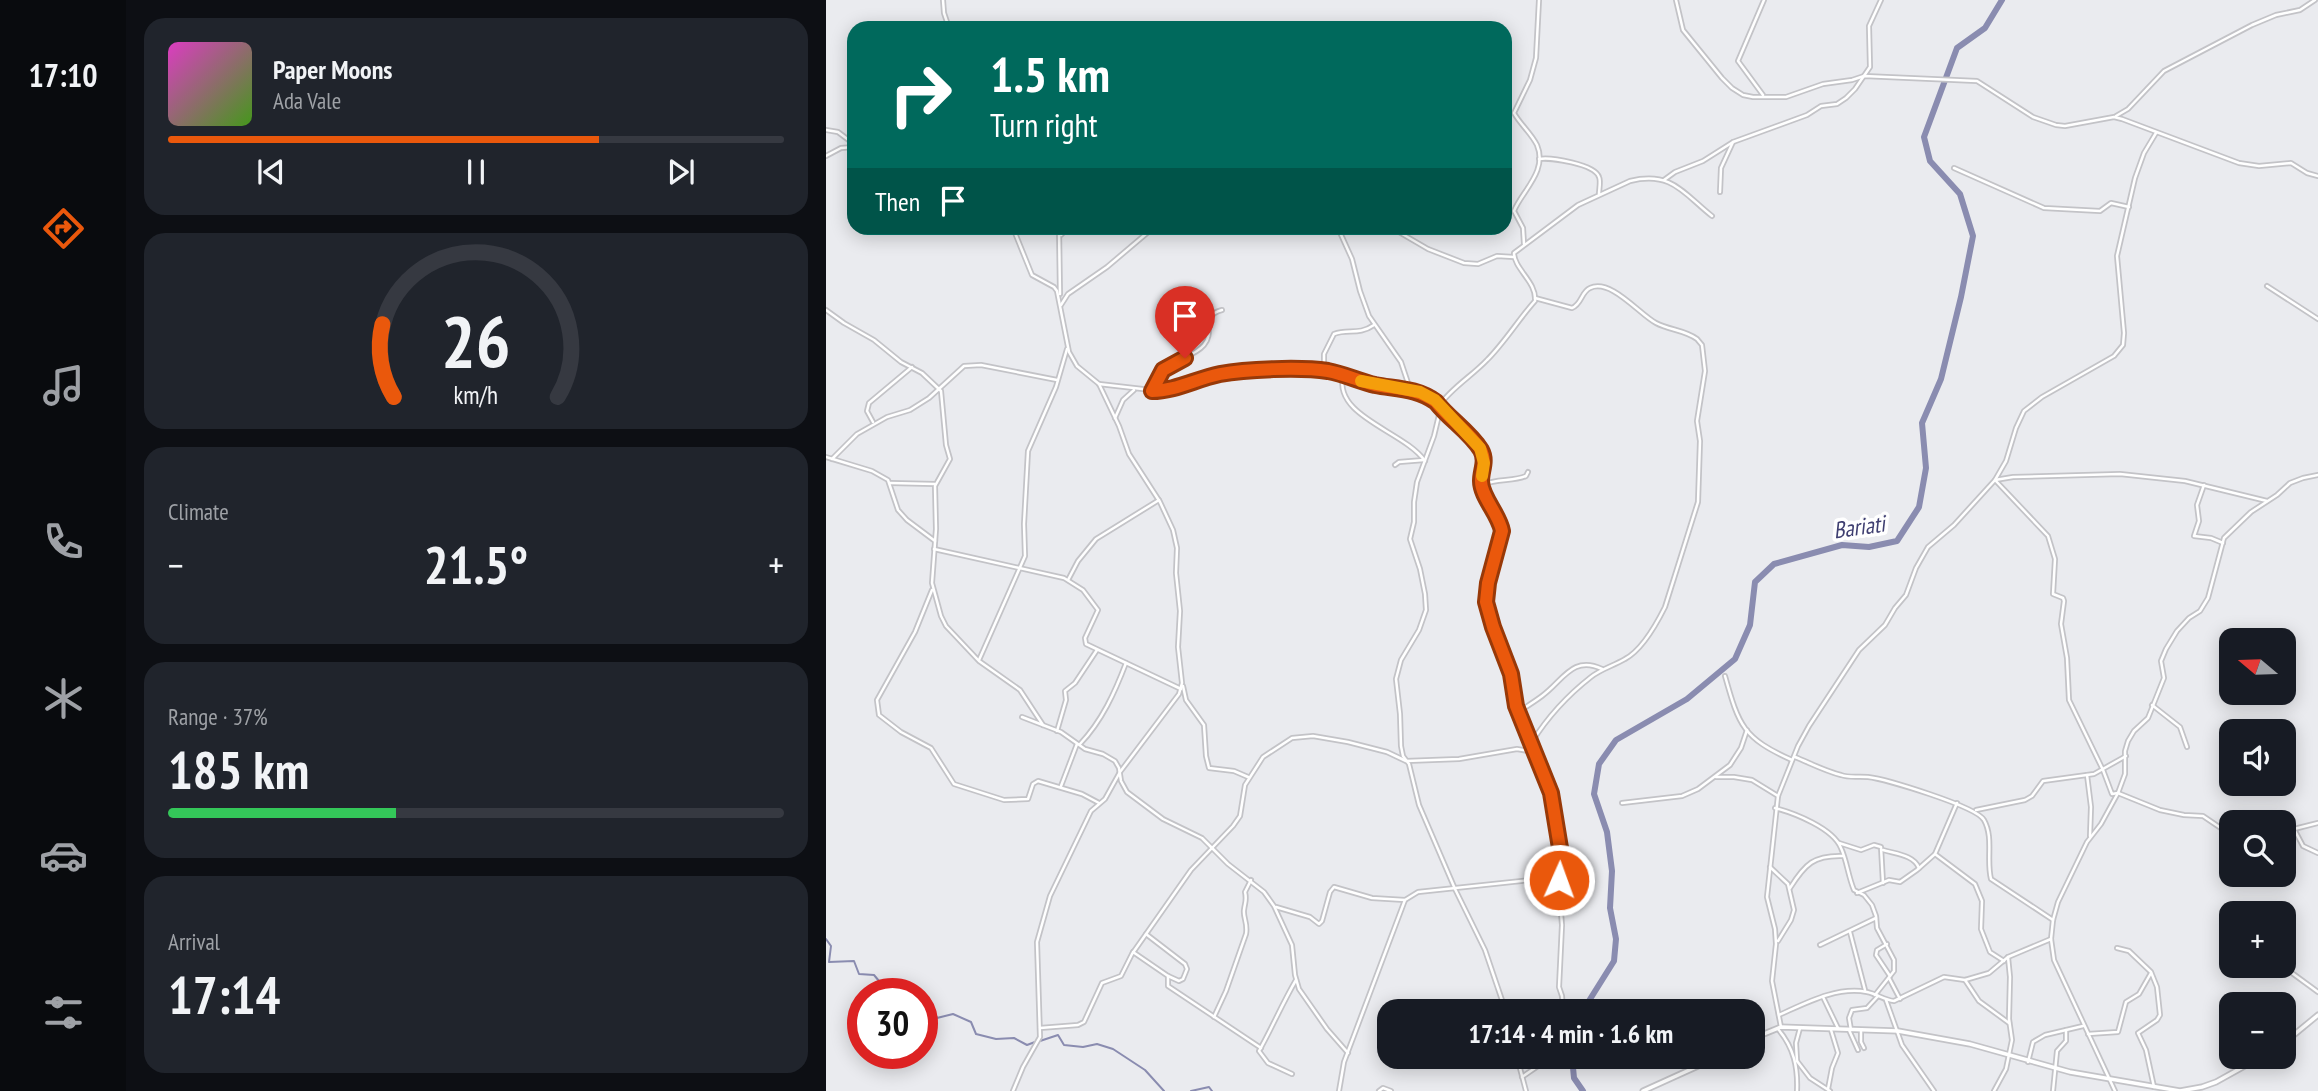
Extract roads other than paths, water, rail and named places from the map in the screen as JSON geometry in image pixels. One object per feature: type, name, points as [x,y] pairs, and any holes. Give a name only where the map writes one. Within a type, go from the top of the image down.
[{"type":"street","points":[[943,0],[947,21]]},
{"type":"street","points":[[1524,245],[1523,228],[1514,211],[1532,183],[1539,159],[1538,148],[1514,113],[1530,80],[1536,58],[1539,0]]},
{"type":"street","points":[[1676,0],[1683,30],[1722,78],[1743,94],[1786,97],[1824,84],[1862,76],[1977,81],[2033,117],[2056,125],[2073,125],[2114,117],[2128,109],[2164,71],[2252,25],[2276,15],[2300,10],[2315,0]]},
{"type":"street","points":[[1764,0],[1738,61],[1764,96]]},
{"type":"street","points":[[1664,180],[1734,142],[1807,116],[1821,106],[1840,103],[1855,89],[1870,65],[1869,26],[1881,0]]},
{"type":"street","points":[[2114,117],[2239,163],[2259,166],[2291,163],[2318,176]]},
{"type":"street","points":[[826,130],[838,132],[847,140]]},
{"type":"street","points":[[1797,1091],[1798,1071],[1789,1044],[1779,1028],[1772,981],[1776,944],[1767,897],[1778,796],[1809,726],[1859,650],[1885,625],[1906,595],[1916,568],[1928,547],[1954,524],[1995,480],[2007,461],[2016,428],[2024,411],[2042,397],[2114,356],[2123,345],[2117,256],[2140,164],[2156,133]]},
{"type":"street","points":[[1720,192],[1721,168],[1734,142]]},
{"type":"street","points":[[826,156],[847,147]]},
{"type":"street","points":[[1539,159],[1559,160],[1594,170],[1599,177],[1599,194]]},
{"type":"street","points":[[1954,168],[2044,208],[2057,211],[2100,211],[2111,203],[2129,207]]},
{"type":"street","points":[[1502,999],[1485,950],[1419,805],[1401,746],[1396,679],[1403,656],[1419,630],[1426,610],[1420,569],[1410,539],[1417,482],[1434,436],[1439,405],[1504,342],[1535,298],[1535,291],[1514,253],[1578,205],[1639,179],[1664,180],[1676,185],[1712,216]]},
{"type":"street","points":[[1016,235],[1032,275],[1054,287],[1059,296]]},
{"type":"street","points":[[1061,306],[1068,294],[1107,267],[1145,235]]},
{"type":"street","points":[[1341,235],[1374,325],[1401,362],[1411,390]]},
{"type":"street","points":[[1404,235],[1428,249],[1464,263],[1478,264],[1497,256],[1514,257]]},
{"type":"street","points":[[1060,236],[1059,296],[1067,347],[1077,366],[1099,384],[1129,454],[1170,522],[1177,548],[1175,569],[1181,611],[1178,647],[1185,700],[1204,725],[1209,768],[1234,771],[1249,777]]},
{"type":"street","points":[[2267,286],[2318,319]]},
{"type":"street","points":[[1532,742],[1561,705],[1583,684],[1602,669],[1627,658],[1660,617],[1698,502],[1700,441],[1697,421],[1705,371],[1702,345],[1692,335],[1668,329],[1648,319],[1625,299],[1602,288],[1587,289],[1579,304],[1572,308],[1535,298]]},
{"type":"street","points":[[826,310],[940,388],[943,394],[946,445],[950,459],[935,484],[933,588],[943,621],[979,660],[1020,690],[1043,725]]},
{"type":"street","points":[[1152,391],[1163,370],[1204,345],[1208,337],[1209,317],[1222,310]]},
{"type":"street","points":[[1324,371],[1324,354],[1334,334],[1361,332],[1374,325]]},
{"type":"street","points":[[979,660],[1026,552],[1024,524],[1028,451],[1059,380],[1067,347]]},
{"type":"street","points":[[832,459],[857,434],[918,406],[958,369],[967,365],[1059,380]]},
{"type":"street","points":[[874,424],[867,411],[869,403],[912,367]]},
{"type":"street","points":[[1099,384],[1152,391],[1244,371],[1324,371],[1373,384],[1411,390],[1429,397],[1480,448],[1484,463],[1482,485],[1502,531],[1488,583],[1486,602],[1508,663],[1518,712],[1548,782],[1554,806],[1560,848],[1558,877],[1562,925],[1559,988],[1562,999]]},
{"type":"street","points":[[1343,375],[1343,393],[1351,408],[1405,442],[1424,461]]},
{"type":"street","points":[[1115,418],[1123,400],[1134,390]]},
{"type":"street","points":[[826,457],[882,475],[890,483],[898,510],[934,541]]},
{"type":"street","points":[[1395,466],[1399,462],[1424,461]]},
{"type":"street","points":[[1482,485],[1496,480],[1522,479],[1528,472]]},
{"type":"street","points":[[1995,480],[2110,474],[2204,485],[2267,501]]},
{"type":"street","points":[[2115,1091],[2057,967],[2051,939],[2058,902],[2090,836],[2101,824],[2118,793],[2124,774],[2128,741],[2148,718],[2164,678],[2162,658],[2177,631],[2203,607],[2216,572],[2222,542],[2227,534],[2294,480],[2318,475]]},
{"type":"street","points":[[1995,480],[2048,536],[2055,559],[2053,594],[2064,601],[2062,624],[2069,700],[2112,794],[2118,793],[2160,810],[2203,816],[2219,827]]},
{"type":"street","points":[[890,483],[935,484]]},
{"type":"street","points":[[2204,485],[2197,505],[2199,521],[2194,536],[2222,542]]},
{"type":"street","points":[[1068,580],[1078,561],[1096,538],[1105,535],[1158,499]]},
{"type":"street","points":[[934,549],[1068,580],[1083,590],[1097,607],[1098,613],[1085,640],[1086,644],[1181,689]]},
{"type":"street","points":[[933,588],[915,632],[881,690],[877,705],[879,715],[901,732],[930,748],[952,781],[959,786],[1004,800],[1023,801],[1028,799],[1031,786],[1036,781],[1061,786],[1098,803]]},
{"type":"street","points":[[1057,731],[1065,702],[1065,691],[1075,683],[1097,650]]},
{"type":"street","points":[[1061,786],[1078,744],[1090,735],[1117,688],[1126,663]]},
{"type":"street","points":[[1518,712],[1542,697],[1574,668],[1587,664],[1602,669]]},
{"type":"street","points":[[1725,676],[1735,712],[1746,730],[1762,746],[1846,777],[1870,777],[1957,803],[1981,816],[1990,842],[1988,858],[1991,878],[2053,920]]},
{"type":"street","points":[[1013,1091],[1038,1041],[1040,1028],[1037,950],[1039,930],[1050,896],[1089,814],[1105,799],[1120,772],[1181,689],[1182,683]]},
{"type":"street","points":[[2152,705],[2182,729],[2187,747]]},
{"type":"street","points":[[1022,717],[1057,731],[1089,751],[1099,752],[1110,758],[1117,764],[1127,792],[1163,818],[1196,834],[1228,864],[1251,880],[1274,906],[1294,950],[1299,989],[1348,1053]]},
{"type":"street","points":[[1622,803],[1682,796],[1698,789],[1736,758],[1746,730]]},
{"type":"street","points":[[1040,1028],[1078,1025],[1084,1022],[1102,983],[1121,976],[1133,952],[1191,870],[1233,826],[1241,814],[1242,793],[1263,757],[1283,743],[1297,736],[1313,736],[1360,744],[1406,761],[1459,759],[1517,750],[1534,752]]},
{"type":"street","points":[[1972,810],[2025,800],[2043,781],[2087,775],[2103,770],[2126,756]]},
{"type":"street","points":[[2087,775],[2091,807],[2090,836]]},
{"type":"street","points":[[1716,777],[1752,780],[1778,796]]},
{"type":"street","points":[[1857,892],[1891,879],[1900,882],[1919,868],[1934,854],[1957,803]]},
{"type":"street","points":[[1775,808],[1801,816],[1839,843],[1861,850],[1876,845],[1882,850],[1908,857],[1916,862],[1919,868]]},
{"type":"street","points":[[2296,828],[2318,823]]},
{"type":"street","points":[[2296,833],[2303,846],[2318,853]]},
{"type":"street","points":[[1839,843],[1847,874],[1857,892],[1864,895],[1868,901],[1895,969],[1867,1008],[1852,1010],[1849,1018],[1850,1030],[1858,1051]]},
{"type":"street","points":[[1882,850],[1883,883]]},
{"type":"street","points":[[1934,854],[1975,884],[1982,901],[1981,929],[1990,952],[2004,961]]},
{"type":"street","points":[[1790,888],[1814,860],[1843,856]]},
{"type":"street","points":[[1769,867],[1785,880],[1790,888],[1793,915],[1776,944]]},
{"type":"street","points":[[1274,906],[1310,918],[1319,925],[1334,887],[1371,898],[1405,900],[1418,892],[1558,877]]},
{"type":"street","points":[[1214,1017],[1246,934],[1245,892],[1251,880]]},
{"type":"street","points":[[1339,1091],[1340,1077],[1348,1053],[1405,900]]},
{"type":"street","points":[[1819,945],[1876,918]]},
{"type":"street","points":[[1850,932],[1865,992]]},
{"type":"street","points":[[1133,952],[1168,976],[1182,980],[1186,965],[1146,934]]},
{"type":"street","points":[[1779,1015],[1842,992],[1865,992],[1894,1001],[1944,977],[1965,980],[1989,973],[2008,957],[2051,939]]},
{"type":"street","points":[[1887,944],[1877,950],[1876,955],[1900,999]]},
{"type":"street","points":[[2117,948],[2129,951],[2151,972],[2157,987],[2160,1015],[2138,1033],[2146,1050],[2154,1087]]},
{"type":"street","points":[[1994,1091],[2004,1074],[2012,1032],[2008,1011],[2008,957]]},
{"type":"street","points":[[2088,1034],[2118,1032],[2126,1002],[2139,993],[2151,972]]},
{"type":"street","points":[[1168,976],[1168,986],[1261,1048]]},
{"type":"street","points":[[2296,976],[2318,992]]},
{"type":"street","points":[[1293,1074],[1268,1063],[1259,1052],[1296,980]]},
{"type":"street","points":[[1965,980],[1979,1001],[2010,1024]]},
{"type":"street","points":[[1823,997],[1839,1030]]},
{"type":"street","points":[[1886,1000],[1902,1045],[1934,1091]]},
{"type":"street","points":[[2296,1033],[2318,1015]]},
{"type":"street","points":[[2028,1062],[2033,1042],[2045,1035],[2084,1026]]},
{"type":"street","points":[[1765,1034],[1779,1028],[1898,1031],[1941,1038],[2056,1068],[2180,1091],[2216,1082],[2239,1069]]},
{"type":"street","points":[[1800,1028],[1795,1059],[1810,1078],[1829,1090],[1838,1051],[1831,1030]]},
{"type":"street","points":[[2053,1091],[2057,1051],[2066,1041],[2066,1030]]},
{"type":"street","points":[[1861,1031],[1864,1048]]},
{"type":"street","points":[[1520,1069],[1526,1091]]},
{"type":"street","points":[[1522,1077],[1534,1069]]},
{"type":"street","points":[[1643,1091],[1692,1069]]},
{"type":"street","points":[[1380,1091],[1382,1088],[1391,1091]]},
{"type":"waterway","name":"Bariati","points":[[1590,999],[1614,961],[1616,939],[1610,908],[1612,871],[1607,832],[1594,794],[1599,764],[1616,740],[1687,699],[1735,659],[1750,625],[1755,582],[1774,564],[1842,545],[1869,547],[1897,541],[1919,507],[1926,468],[1922,423],[1941,379],[1973,236],[1960,194],[1930,161],[1924,137],[1957,48],[1985,28],[2002,0]]},
{"type":"waterway","points":[[826,939],[831,946],[829,962],[854,961],[859,974],[874,975],[876,978]]},
{"type":"waterway","points":[[938,1018],[953,1014],[971,1022],[976,1034],[996,1039],[1014,1038],[1027,1045],[1035,1042]]},
{"type":"waterway","points":[[1040,1041],[1058,1035],[1064,1045],[1083,1047],[1097,1044],[1113,1049],[1145,1070],[1164,1091]]},
{"type":"waterway","name":"Bariati","points":[[1573,1069],[1574,1078],[1583,1091]]},
{"type":"waterway","points":[[1191,1091],[1209,1087],[1212,1091]]}]
